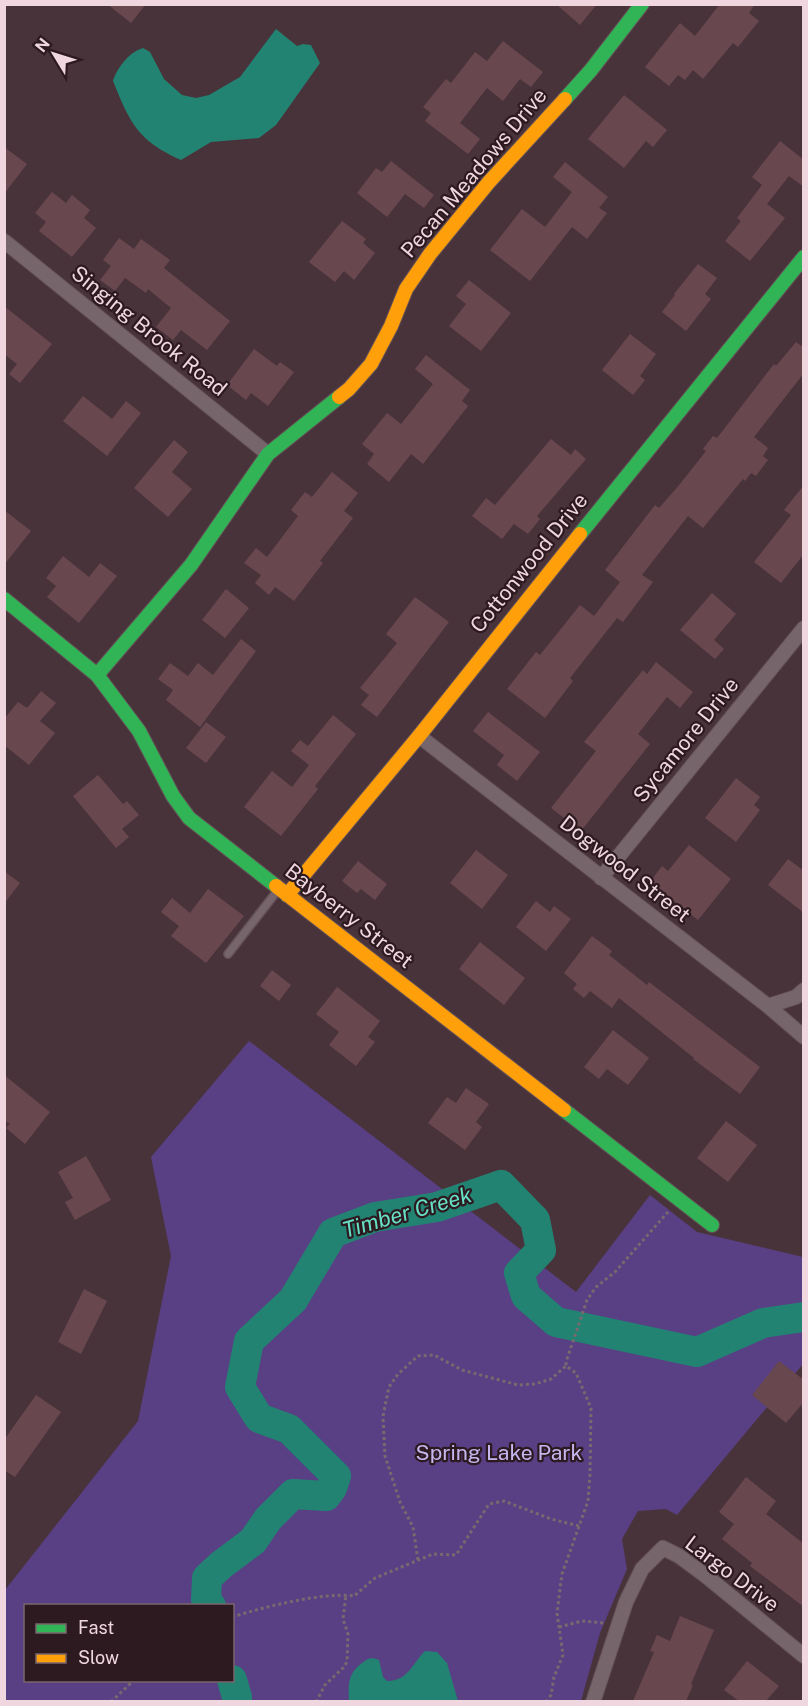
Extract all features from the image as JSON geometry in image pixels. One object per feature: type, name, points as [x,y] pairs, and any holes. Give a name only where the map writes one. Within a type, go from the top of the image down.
[{"type":"street","name":"Pecan Meadows Drive","points":[[97,675],[191,565],[268,454],[349,389],[371,364],[391,326],[406,289],[430,254],[489,182],[591,70],[642,4]]},
{"type":"street","name":"Singing Brook Road","points":[[4,241],[268,454]]},
{"type":"street","name":"Cottonwood Drive","points":[[283,892],[419,736],[507,623],[804,257]]},
{"type":"street","name":"Bayberry Street","points":[[4,599],[97,675],[139,731],[173,796],[189,818],[712,1225]]},
{"type":"street","name":"Sycamore Drive","points":[[601,878],[804,628]]},
{"type":"street","name":"Dogwood Street","points":[[419,736],[804,1036]]},
{"type":"street","points":[[768,1006],[796,997],[804,990]]},
{"type":"street","name":"Largo Drive","points":[[618,1624],[642,1569],[663,1548],[697,1569],[804,1656]]},
{"type":"street","points":[[593,1701],[618,1624]]},
{"type":"lane","points":[[228,954],[283,892]]},
{"type":"path","points":[[546,1701],[551,1695],[554,1677],[563,1655],[557,1613],[562,1574],[588,1501],[591,1408],[576,1373],[567,1366],[566,1362],[587,1300],[596,1287],[615,1272],[678,1199]]},
{"type":"path","points":[[418,1560],[413,1527],[400,1502],[385,1456],[383,1416],[389,1387],[398,1374],[418,1356],[434,1354],[462,1370],[518,1385],[535,1384],[551,1379],[567,1366]]},
{"type":"path","points":[[234,1616],[311,1599],[354,1596],[375,1578],[433,1554],[456,1556],[489,1504],[504,1501],[551,1519],[579,1526]]},
{"type":"path","points":[[316,1701],[325,1685],[345,1666],[348,1634],[343,1619],[346,1595]]},
{"type":"path","points":[[559,1627],[582,1621],[618,1624]]},
{"type":"path","points":[[111,1701],[132,1682]]},
{"type":"green space","name":"Spring Lake Park","points":[[249,1041],[576,1292],[650,1195],[697,1232],[803,1257],[803,1364],[677,1515],[666,1509],[638,1511],[622,1539],[627,1569],[600,1633],[581,1701],[5,1702],[5,1590],[138,1421],[171,1256],[151,1157]]},
{"type":"shaded area","points":[[276,29],[297,46],[311,45],[320,63],[276,125],[259,138],[211,142],[181,160],[155,146],[137,129],[113,81],[117,71],[133,53],[143,48],[150,52],[164,79],[182,95],[196,98],[209,95],[240,77]]},
{"type":"shaded area","points":[[425,1651],[437,1652],[447,1663],[458,1701],[349,1701],[351,1675],[364,1661],[372,1658],[379,1660],[383,1677],[387,1681],[394,1680],[405,1675]]},
{"type":"building","points":[[107,4],[146,4],[131,23]]},
{"type":"building","points":[[556,4],[597,4],[580,25]]},
{"type":"building","points":[[720,4],[755,4],[749,13],[759,21],[738,47],[733,43],[703,79],[693,70],[685,80],[678,75],[669,86],[645,67],[680,23],[695,36]]},
{"type":"building","points":[[503,41],[543,72],[531,87],[520,79],[503,101],[487,88],[460,123],[480,139],[468,154],[425,121],[431,113],[423,107],[446,79],[451,83],[475,52],[487,61]]},
{"type":"building","points":[[624,95],[667,130],[653,147],[646,141],[624,168],[588,139]]},
{"type":"building","points":[[780,141],[804,160],[804,187],[789,176],[767,204],[785,218],[750,261],[725,241],[741,221],[737,218],[762,185],[752,177]]},
{"type":"building","points":[[4,147],[27,164],[4,194]]},
{"type":"building","points":[[391,161],[434,195],[424,208],[405,194],[387,217],[357,193],[376,168],[382,172]]},
{"type":"building","points":[[565,162],[608,197],[599,208],[607,213],[587,239],[572,227],[530,281],[490,250],[522,209],[545,227],[572,192],[553,177]]},
{"type":"building","points":[[52,192],[66,203],[72,195],[90,210],[84,218],[96,228],[72,257],[39,231],[46,222],[35,213]]},
{"type":"building","points":[[342,221],[366,239],[363,243],[375,253],[354,280],[344,271],[335,282],[309,262]]},
{"type":"building","points":[[119,238],[134,249],[141,239],[170,260],[164,268],[230,321],[207,350],[181,330],[173,340],[156,327],[171,308],[148,289],[146,293],[125,278],[115,291],[100,280],[111,266],[103,260]]},
{"type":"building","points":[[698,264],[717,278],[705,294],[711,299],[686,331],[662,312]]},
{"type":"building","points":[[469,280],[511,313],[481,351],[449,326],[466,304],[456,296]]},
{"type":"building","points":[[4,306],[52,344],[20,383],[9,374],[17,364],[4,354]]},
{"type":"building","points":[[630,334],[656,354],[640,376],[645,380],[633,395],[602,370]]},
{"type":"building","points":[[796,342],[804,348],[804,373],[754,437],[768,448],[763,456],[768,460],[756,476],[751,473],[745,481],[743,479],[703,528],[688,516],[642,575],[653,582],[623,622],[617,618],[570,678],[573,681],[545,718],[507,689],[536,652],[540,655],[580,605],[594,616],[620,582],[605,570],[655,505],[659,508],[680,484],[706,451],[703,449],[713,436],[717,438],[774,364],[776,366]]},
{"type":"building","points":[[254,349],[277,366],[280,362],[294,372],[268,406],[251,393],[246,400],[227,385]]},
{"type":"building","points":[[426,355],[470,390],[462,401],[468,406],[423,464],[411,454],[389,482],[367,464],[374,454],[362,444],[387,413],[401,424],[433,384],[415,369]]},
{"type":"building","points":[[83,396],[112,419],[126,401],[141,413],[107,456],[63,421]]},
{"type":"building","points":[[551,439],[571,455],[575,449],[586,459],[537,516],[540,519],[528,534],[514,524],[502,539],[472,516],[486,498],[495,505]]},
{"type":"building","points":[[174,440],[188,452],[172,472],[192,489],[168,517],[134,488]]},
{"type":"building","points":[[332,472],[358,493],[344,511],[353,518],[320,561],[323,563],[294,601],[275,587],[269,595],[255,583],[261,575],[244,563],[256,548],[267,557],[298,516],[291,510],[305,492],[312,497]]},
{"type":"building","points":[[804,485],[804,554],[781,583],[754,562],[791,515],[784,510]]},
{"type":"building","points":[[4,510],[31,531],[4,565]]},
{"type":"building","points":[[63,556],[89,577],[100,563],[117,576],[79,623],[47,597],[56,586],[46,578]]},
{"type":"building","points":[[226,589],[249,608],[225,638],[202,620]]},
{"type":"building","points":[[712,593],[736,614],[714,640],[724,649],[715,659],[680,630]]},
{"type":"building","points":[[415,597],[449,622],[377,717],[361,705],[369,695],[360,688],[397,643],[386,634]]},
{"type":"building","points":[[241,639],[256,651],[200,727],[166,700],[173,690],[158,679],[170,663],[188,676],[198,663],[213,675]]},
{"type":"building","points":[[656,662],[693,692],[680,708],[667,697],[638,734],[650,744],[581,831],[551,808],[596,751],[584,742],[643,670],[647,674]]},
{"type":"building","points":[[41,691],[56,703],[40,721],[55,733],[29,765],[4,745],[4,719],[18,702],[27,708]]},
{"type":"building","points":[[488,712],[540,752],[517,781],[497,765],[504,755],[473,731]]},
{"type":"building","points":[[333,715],[356,734],[315,786],[318,789],[281,836],[244,807],[272,771],[292,787],[309,765],[291,751],[300,740],[308,746]]},
{"type":"building","points":[[206,722],[226,737],[206,763],[186,748]]},
{"type":"building","points":[[98,775],[123,804],[127,801],[139,815],[122,829],[129,837],[116,848],[73,796]]},
{"type":"building","points":[[736,778],[760,797],[754,805],[760,810],[736,842],[705,818]]},
{"type":"building","points":[[689,845],[731,879],[698,920],[650,882],[662,866],[668,871]]},
{"type":"building","points":[[476,850],[508,875],[482,909],[450,883]]},
{"type":"building","points":[[788,859],[804,871],[804,913],[768,885]]},
{"type":"building","points":[[358,861],[387,884],[375,900],[361,889],[357,893],[342,881]]},
{"type":"building","points":[[4,871],[20,883],[4,904]]},
{"type":"building","points":[[208,889],[244,916],[206,963],[171,936],[179,926],[161,912],[172,898],[190,913]]},
{"type":"building","points":[[536,901],[550,912],[554,906],[571,919],[546,951],[516,927]]},
{"type":"building","points":[[592,936],[612,951],[609,955],[647,985],[649,982],[760,1067],[740,1094],[619,998],[612,1008],[590,991],[584,998],[573,989],[577,984],[564,973]]},
{"type":"building","points":[[480,942],[525,978],[504,1005],[459,969]]},
{"type":"building","points":[[272,970],[291,985],[279,1001],[260,986]]},
{"type":"building","points":[[337,987],[380,1021],[368,1037],[375,1042],[356,1066],[329,1045],[339,1032],[316,1014]]},
{"type":"building","points":[[613,1030],[649,1058],[628,1085],[607,1069],[599,1079],[584,1067]]},
{"type":"building","points":[[4,1075],[50,1112],[25,1144],[6,1128],[10,1124],[4,1120]]},
{"type":"building","points":[[466,1088],[489,1104],[476,1122],[482,1127],[465,1150],[428,1123],[447,1097],[456,1103]]},
{"type":"building","points":[[726,1121],[757,1145],[728,1182],[697,1158]]},
{"type":"building","points":[[86,1156],[111,1200],[75,1220],[65,1202],[73,1198],[58,1172]]},
{"type":"building","points":[[84,1289],[107,1301],[81,1354],[58,1342]]},
{"type":"building","points":[[779,1361],[804,1380],[804,1402],[786,1423],[752,1395]]},
{"type":"building","points":[[36,1395],[61,1412],[15,1477],[4,1470],[4,1440]]},
{"type":"building","points":[[746,1477],[776,1501],[766,1514],[804,1544],[804,1607],[750,1566],[752,1563],[722,1539],[734,1524],[719,1512]]},
{"type":"building","points":[[680,1616],[714,1630],[686,1701],[633,1701],[654,1652],[650,1651],[657,1635],[670,1641]]},
{"type":"building","points":[[747,1661],[779,1686],[766,1701],[739,1701],[724,1690]]},
{"type":"waterway","name":"Timber Creek","points":[[209,1604],[206,1600],[207,1578],[253,1541],[268,1519],[293,1494],[326,1496],[332,1488],[336,1476],[289,1429],[259,1418],[240,1387],[249,1341],[293,1300],[333,1233],[375,1217],[437,1207],[501,1185],[535,1220],[541,1250],[519,1273],[526,1296],[556,1322],[697,1352],[763,1323],[804,1317]]},
{"type":"waterway","name":"Timber Creek","points":[[233,1682],[237,1702]]},
{"type":"traffic: fast","points":[[565,99],[591,70],[642,4]]},
{"type":"traffic: fast","points":[[580,534],[804,257]]},
{"type":"traffic: fast","points":[[97,675],[191,565],[268,454],[339,397]]},
{"type":"traffic: fast","points":[[4,599],[97,675],[139,731],[173,796],[189,818],[276,886]]},
{"type":"traffic: fast","points":[[564,1110],[712,1225]]},
{"type":"traffic: slow","points":[[339,397],[371,364],[391,326],[406,289],[430,254],[489,182],[565,99]]},
{"type":"traffic: slow","points":[[287,895],[419,736],[580,534]]},
{"type":"traffic: slow","points":[[276,886],[564,1110]]}]
